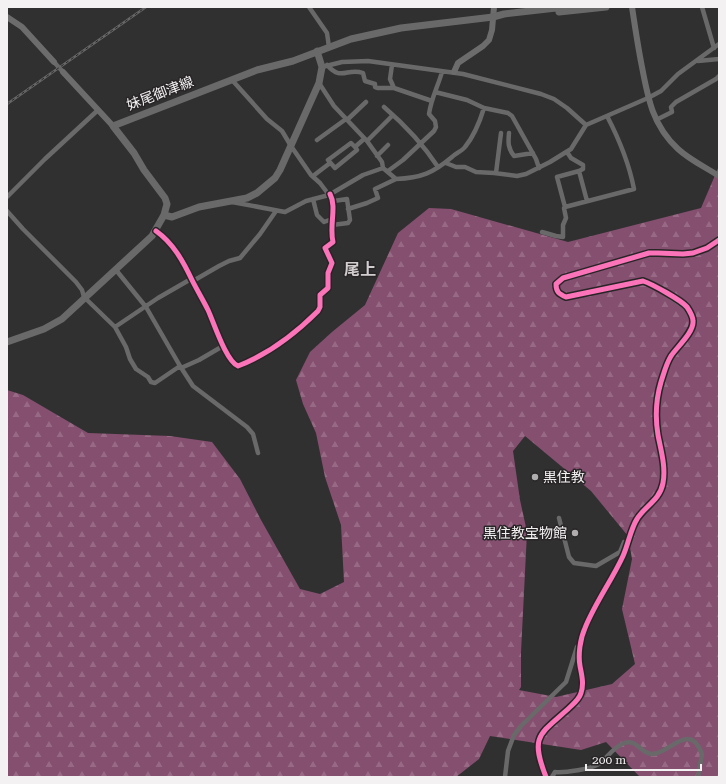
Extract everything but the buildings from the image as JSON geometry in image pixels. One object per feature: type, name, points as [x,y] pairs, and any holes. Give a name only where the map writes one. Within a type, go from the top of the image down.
[{"type":"main road","name":"妹尾御津線","points":[[113,126],[257,70],[293,61],[352,39],[376,33],[493,17],[504,14],[565,7]]},
{"type":"main road","name":"妹尾御津線","points":[[493,17],[506,18],[606,7]]},
{"type":"main road","points":[[164,215],[172,217],[199,207],[231,202],[251,196],[275,178],[291,146],[325,66],[317,51]]},
{"type":"main road","points":[[7,342],[44,329],[72,310],[84,297],[142,246],[156,231],[164,215],[167,204],[165,198],[144,170],[134,153],[113,126]]},
{"type":"street","points":[[309,7],[327,33],[329,47]]},
{"type":"street","points":[[454,72],[458,63],[483,46],[489,40],[492,30],[494,7]]},
{"type":"street","points":[[632,7],[648,98],[656,120],[664,134],[679,150],[696,163],[719,176]]},
{"type":"street","points":[[702,7],[714,48]]},
{"type":"street","points":[[7,17],[22,27],[113,126]]},
{"type":"street","points":[[446,162],[456,167],[465,167],[476,172],[517,176],[526,174],[571,149],[586,125],[661,91],[678,74],[719,44]]},
{"type":"street","points":[[694,62],[703,60],[719,60]]},
{"type":"street","points":[[325,66],[352,61],[368,61],[442,72],[454,72],[554,99],[567,108],[586,125]]},
{"type":"street","points":[[392,65],[390,80],[394,88]]},
{"type":"street","points":[[325,66],[338,74],[351,72],[363,73],[365,81],[375,84],[375,87],[394,88],[432,101]]},
{"type":"street","points":[[231,202],[285,212],[306,201],[329,195],[357,178],[386,169],[403,160],[434,131],[436,127],[435,121],[429,114],[442,72]]},
{"type":"street","points":[[656,120],[672,112],[671,107],[676,102],[719,76]]},
{"type":"street","points":[[156,231],[163,236],[182,260],[203,300],[223,346],[234,365],[238,366],[270,350],[280,342],[292,336],[318,311],[320,307],[320,295],[329,285],[328,273],[332,262],[325,248],[333,242],[332,219],[334,201],[313,176],[282,131],[267,119],[232,80]]},
{"type":"street","points":[[319,83],[334,106],[365,140],[386,169],[396,179]]},
{"type":"street","points":[[435,92],[467,100],[484,108],[508,113],[512,116],[533,153],[539,168]]},
{"type":"street","points":[[317,140],[366,102]]},
{"type":"street","points":[[384,107],[402,123],[420,143],[438,167]]},
{"type":"street","points":[[348,209],[378,198],[375,189],[396,179],[414,178],[426,175],[465,148],[480,122],[484,108]]},
{"type":"street","points":[[7,197],[45,159],[98,110]]},
{"type":"street","points":[[355,147],[393,115]]},
{"type":"street","points":[[565,207],[634,189],[631,174],[618,137],[607,116]]},
{"type":"street","points":[[496,173],[501,133]]},
{"type":"street","points":[[509,134],[508,143],[514,156],[533,153]]},
{"type":"street","points":[[351,143],[357,150],[334,168],[330,163],[328,160],[351,143]]},
{"type":"street","points":[[377,156],[388,145]]},
{"type":"street","points":[[542,232],[563,237],[563,225],[566,218],[565,207],[557,177],[583,169],[582,165],[571,158],[567,152]]},
{"type":"street","points":[[313,176],[330,163]]},
{"type":"street","points":[[579,171],[587,201]]},
{"type":"street","points":[[313,199],[317,215],[324,222],[332,219]]},
{"type":"street","points":[[332,225],[349,222],[347,199],[334,201]]},
{"type":"street","points":[[7,211],[76,282],[82,290],[84,297],[115,327],[126,347],[132,363],[139,372],[148,377],[151,382],[155,383],[180,367],[199,360],[223,346]]},
{"type":"street","points":[[115,327],[158,298],[229,261],[240,258],[260,234],[276,211]]},
{"type":"street","points":[[546,777],[538,753],[538,740],[548,727],[577,701],[581,694],[583,680],[579,655],[584,630],[629,544],[636,520],[642,512],[650,506],[663,485],[665,472],[656,418],[657,402],[666,368],[671,357],[692,328],[693,321],[686,306],[650,283],[643,281],[566,297],[558,292],[556,289],[556,284],[563,278],[640,255],[658,252],[683,254],[693,253],[707,248],[719,240]]},
{"type":"street","points":[[116,270],[146,307],[180,367],[193,386],[247,427],[253,434],[258,453]]},
{"type":"street","points":[[559,518],[569,557],[574,563],[596,566],[620,552],[624,542],[629,544]]},
{"type":"street","points":[[505,777],[508,750],[514,735],[520,726],[566,682],[576,646],[581,646]]},
{"type":"street","points":[[552,777],[554,772],[564,773],[597,765],[622,744],[634,743],[640,746],[646,753],[654,754],[661,752],[676,742],[685,740],[696,743],[702,754],[698,777]]},
{"type":"green space","points":[[719,166],[719,777],[640,777],[606,742],[581,750],[490,736],[479,759],[456,777],[7,777],[7,390],[23,395],[88,433],[170,436],[212,442],[240,479],[300,589],[320,594],[344,582],[341,525],[325,477],[316,433],[303,404],[296,380],[310,352],[365,305],[398,233],[429,208],[451,209],[568,242],[701,208]],"holes":[[[525,436],[591,491],[628,536],[632,559],[622,609],[635,664],[612,684],[556,697],[519,690],[521,687],[521,652],[527,532],[520,500],[513,451]]]},
{"type":"railway","points":[[7,104],[146,7]]},
{"type":"cycle path","points":[[156,231],[168,241],[181,259],[208,310],[225,350],[229,357],[238,366],[271,350],[300,328],[318,311],[320,307],[320,295],[328,288],[328,273],[332,263],[325,248],[333,242],[333,205],[330,194]]},
{"type":"cycle path","points":[[546,777],[539,753],[538,744],[540,737],[550,725],[574,704],[580,695],[583,683],[579,662],[579,652],[583,632],[623,556],[635,523],[640,514],[659,494],[663,483],[663,459],[656,422],[658,395],[668,362],[688,335],[693,325],[690,312],[684,304],[666,292],[643,281],[566,297],[558,292],[556,284],[563,278],[649,253],[693,253],[707,248],[719,240]]},
{"type":"place","name":"黒住教","points":[[535,477]]},
{"type":"place","name":"黒住教宝物館","points":[[575,533]]},
{"type":"district","name":"尾上","points":[[360,269]]}]
